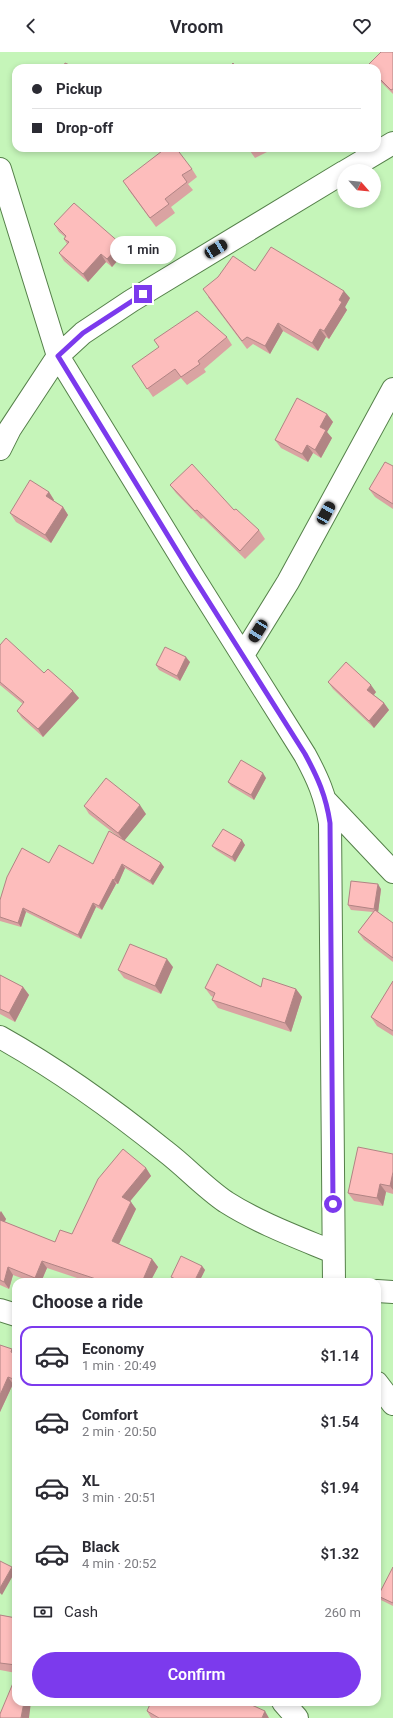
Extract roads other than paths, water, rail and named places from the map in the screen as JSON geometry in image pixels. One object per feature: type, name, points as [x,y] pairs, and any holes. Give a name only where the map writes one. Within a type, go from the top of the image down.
[{"type":"street","points":[[381,150],[393,143]]},
{"type":"street","points":[[358,164],[378,152]]},
{"type":"street","points":[[0,169],[58,356],[242,656],[305,754],[320,782],[326,801],[330,823],[334,1278]]},
{"type":"street","points":[[0,449],[5,426],[58,356],[83,333],[108,316],[337,177]]},
{"type":"street","points":[[242,656],[288,582],[393,389]]},
{"type":"street","points":[[326,801],[393,872]]},
{"type":"street","points":[[0,1037],[52,1067],[89,1092],[166,1151],[224,1201],[252,1217],[333,1252]]},
{"type":"street","points":[[381,1291],[393,1292]]},
{"type":"street","points":[[0,1310],[12,1314]]},
{"type":"street","points":[[381,1388],[393,1404]]},
{"type":"street","points":[[286,1706],[297,1718]]}]
